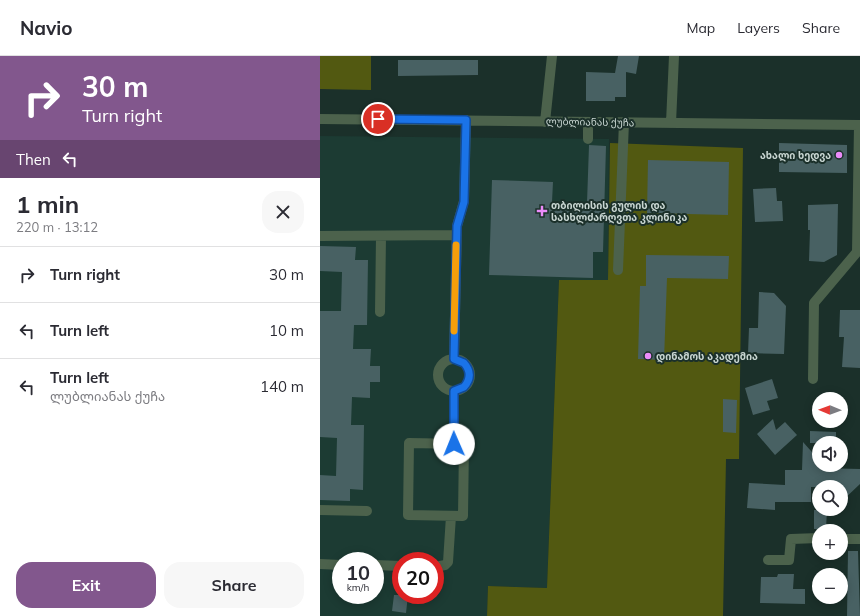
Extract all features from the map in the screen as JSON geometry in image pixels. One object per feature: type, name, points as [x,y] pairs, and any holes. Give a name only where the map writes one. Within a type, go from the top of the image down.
[{"type":"street","points":[[545,122],[552,56]]},
{"type":"street","points":[[671,123],[674,56]]},
{"type":"street","name":"ლუბლიანას ქუჩა","points":[[320,119],[860,125]]},
{"type":"street","points":[[454,359],[457,226],[464,202],[466,120]]},
{"type":"street","points":[[588,122],[588,139]]},
{"type":"street","points":[[618,270],[624,122]]},
{"type":"street","points":[[813,379],[814,303],[857,252],[860,125]]},
{"type":"street","points":[[320,236],[457,235]]},
{"type":"street","points":[[380,312],[381,236]]},
{"type":"street","points":[[454,359],[464,363],[469,372],[467,383],[464,387],[454,391],[443,387],[438,378],[440,367],[444,363],[454,359]]},
{"type":"street","points":[[454,391],[454,444]]},
{"type":"street","points":[[409,443],[464,444],[463,516],[451,516],[408,515],[409,443]]},
{"type":"street","points":[[320,510],[367,510]]},
{"type":"street","points":[[444,565],[448,562],[451,516]]},
{"type":"street","points":[[768,560],[789,560],[791,539],[812,538]]},
{"type":"street","points":[[848,539],[860,539]]},
{"type":"street","points":[[320,564],[332,565]]},
{"type":"shaded area","points":[[320,136],[609,139],[608,280],[559,280],[547,588],[488,586],[487,616],[320,616]]},
{"type":"green space","points":[[320,56],[371,56],[371,90],[320,89]]},
{"type":"green space","name":"დინამოს აკადემია","points":[[610,143],[743,148],[739,459],[726,459],[723,616],[487,616],[488,586],[547,588],[559,280],[608,280]]},
{"type":"building","points":[[618,56],[639,56],[636,74],[626,72],[626,97],[615,97],[615,101],[586,101],[586,72],[615,73]]},
{"type":"building","points":[[398,60],[478,60],[478,75],[398,76]]},
{"type":"building","points":[[779,143],[847,145],[847,173],[779,172]]},
{"type":"building","points":[[589,145],[606,146],[603,252],[593,252],[593,278],[489,275],[492,180],[553,182],[552,202],[587,203]]},
{"type":"building","points":[[648,160],[729,162],[728,215],[647,213]]},
{"type":"building","points":[[776,188],[777,201],[782,201],[783,221],[755,222],[753,189]]},
{"type":"building","points":[[838,204],[837,255],[824,262],[809,261],[810,230],[808,230],[808,205]]},
{"type":"building","points":[[320,246],[356,247],[355,260],[368,260],[367,325],[354,325],[353,349],[371,349],[370,366],[380,366],[380,382],[370,382],[370,398],[352,397],[351,425],[364,425],[363,490],[350,489],[350,501],[320,500],[320,475],[336,476],[337,438],[320,437],[320,311],[341,311],[342,272],[320,271]]},
{"type":"building","points":[[646,255],[729,256],[728,279],[667,278],[664,360],[638,359],[640,286],[646,286]]},
{"type":"building","points":[[759,292],[774,293],[786,306],[784,354],[748,353],[749,328],[758,328]]},
{"type":"building","points":[[840,310],[860,310],[860,368],[842,367],[844,337],[839,337]]},
{"type":"building","points":[[772,379],[778,398],[767,401],[770,410],[753,415],[745,388]]},
{"type":"building","points":[[723,399],[737,400],[736,433],[723,432]]},
{"type":"building","points":[[773,419],[776,430],[785,422],[797,435],[775,455],[757,434]]},
{"type":"building","points":[[810,431],[836,432],[836,436],[812,436],[812,443],[810,443]]},
{"type":"building","points":[[803,442],[812,452],[812,472],[848,472],[848,469],[860,469],[860,484],[848,495],[848,480],[812,480],[811,502],[775,502],[775,510],[747,508],[749,483],[785,485],[785,470],[802,470]]},
{"type":"building","points":[[814,516],[827,516],[826,524],[814,524]]},
{"type":"building","points":[[848,551],[858,551],[860,616],[847,616]]},
{"type":"building","points":[[778,574],[794,574],[793,589],[805,589],[805,604],[760,603],[761,577],[777,577]]},
{"type":"building","points":[[393,604],[407,604],[406,613],[392,611]]},
{"type":"slow traffic","points":[[454,331],[456,245]]},
{"type":"place","name":"ახალი ხედვა","points":[[839,155]]},
{"type":"place","name":"თბილისის გულის და სასხლძარღვთა კლინიკა","points":[[542,211]]},
{"type":"place","name":"დინამოს აკადემია","points":[[648,356]]},
{"type":"route","points":[[378,119],[466,120],[464,202],[457,226],[454,359],[464,363],[469,372],[469,378],[464,387],[454,391],[454,444]]}]
